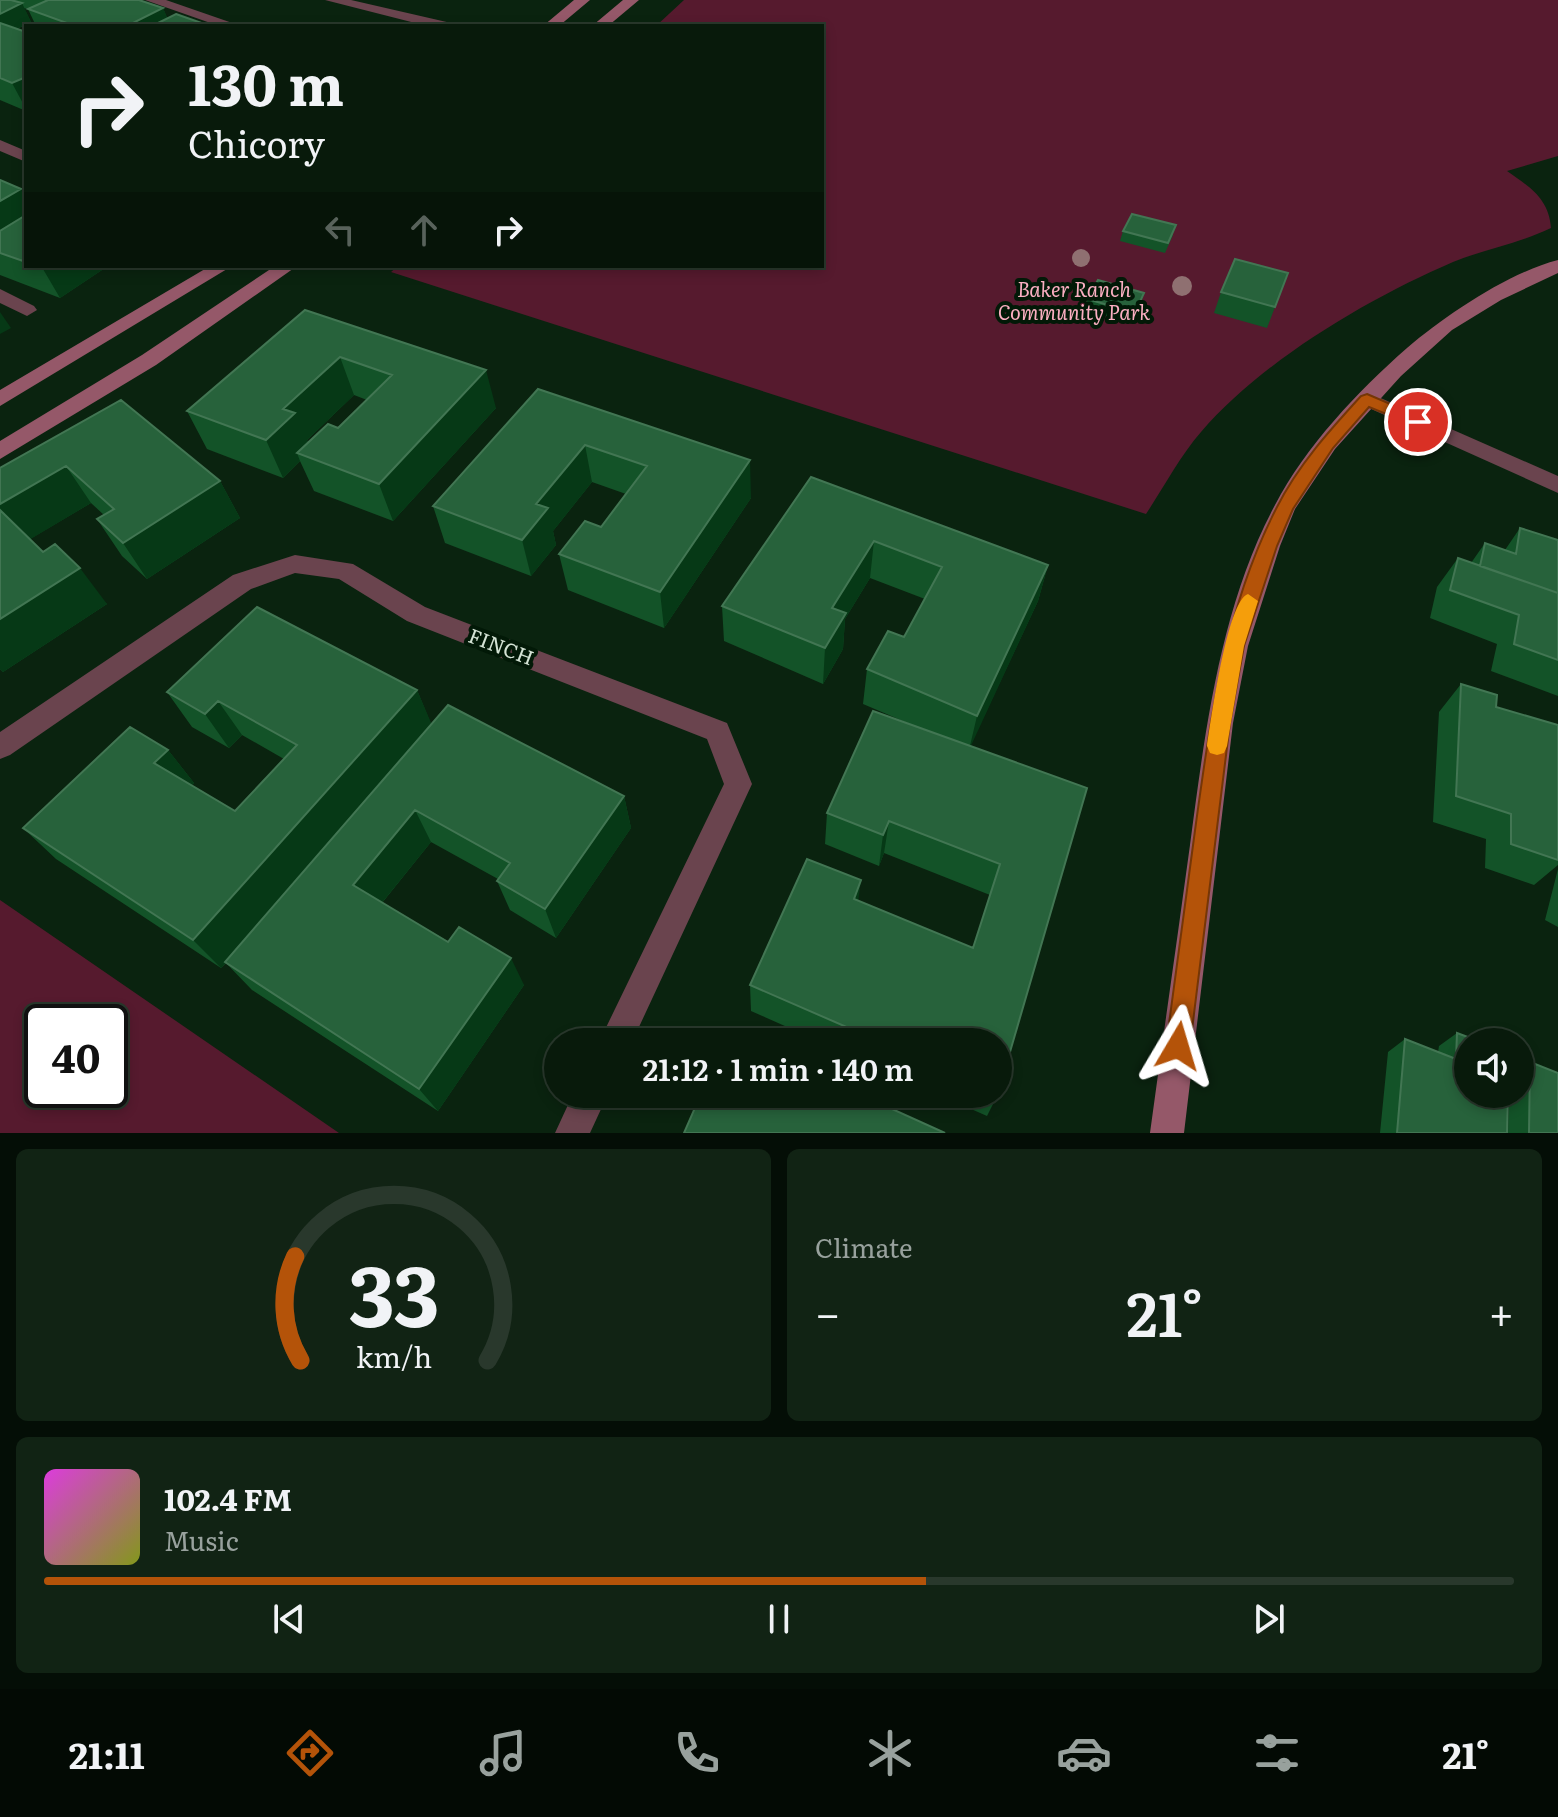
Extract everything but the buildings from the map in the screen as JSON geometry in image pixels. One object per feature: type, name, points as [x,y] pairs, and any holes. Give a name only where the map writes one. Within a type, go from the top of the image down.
[{"type":"street","points":[[152,0],[228,24]]},
{"type":"street","points":[[332,0],[437,24]]},
{"type":"street","points":[[553,24],[583,0]]},
{"type":"street","points":[[602,24],[632,0]]},
{"type":"street","points":[[0,145],[24,156]]},
{"type":"street","points":[[1167,1133],[1220,723],[1235,646],[1268,546],[1285,507],[1327,444],[1367,399],[1445,326],[1494,296],[1558,266]]},
{"type":"street","points":[[0,399],[220,268]]},
{"type":"street","points":[[0,451],[149,360],[285,268]]},
{"type":"street","points":[[0,295],[27,310]]},
{"type":"street","points":[[1367,399],[1558,485]]},
{"type":"street","name":"FINCH","points":[[0,747],[242,582],[295,564],[344,571],[416,614],[717,731],[738,784],[622,1028]]},
{"type":"street","points":[[572,1133],[584,1108]]},
{"type":"green space","name":"Baker Ranch Community Park","points":[[684,0],[1558,0],[1558,156],[1507,171],[1531,188],[1542,201],[1551,228],[1465,257],[1420,277],[1352,313],[1285,357],[1226,406],[1201,432],[1146,514],[391,272],[396,268],[824,268],[824,24],[658,24]]},
{"type":"green space","points":[[0,900],[339,1133],[0,1133]]},
{"type":"slow traffic","points":[[1217,746],[1235,646],[1248,601]]},
{"type":"route","points":[[1178,1046],[1220,723],[1235,646],[1268,546],[1285,507],[1327,444],[1367,399],[1418,422]]}]
